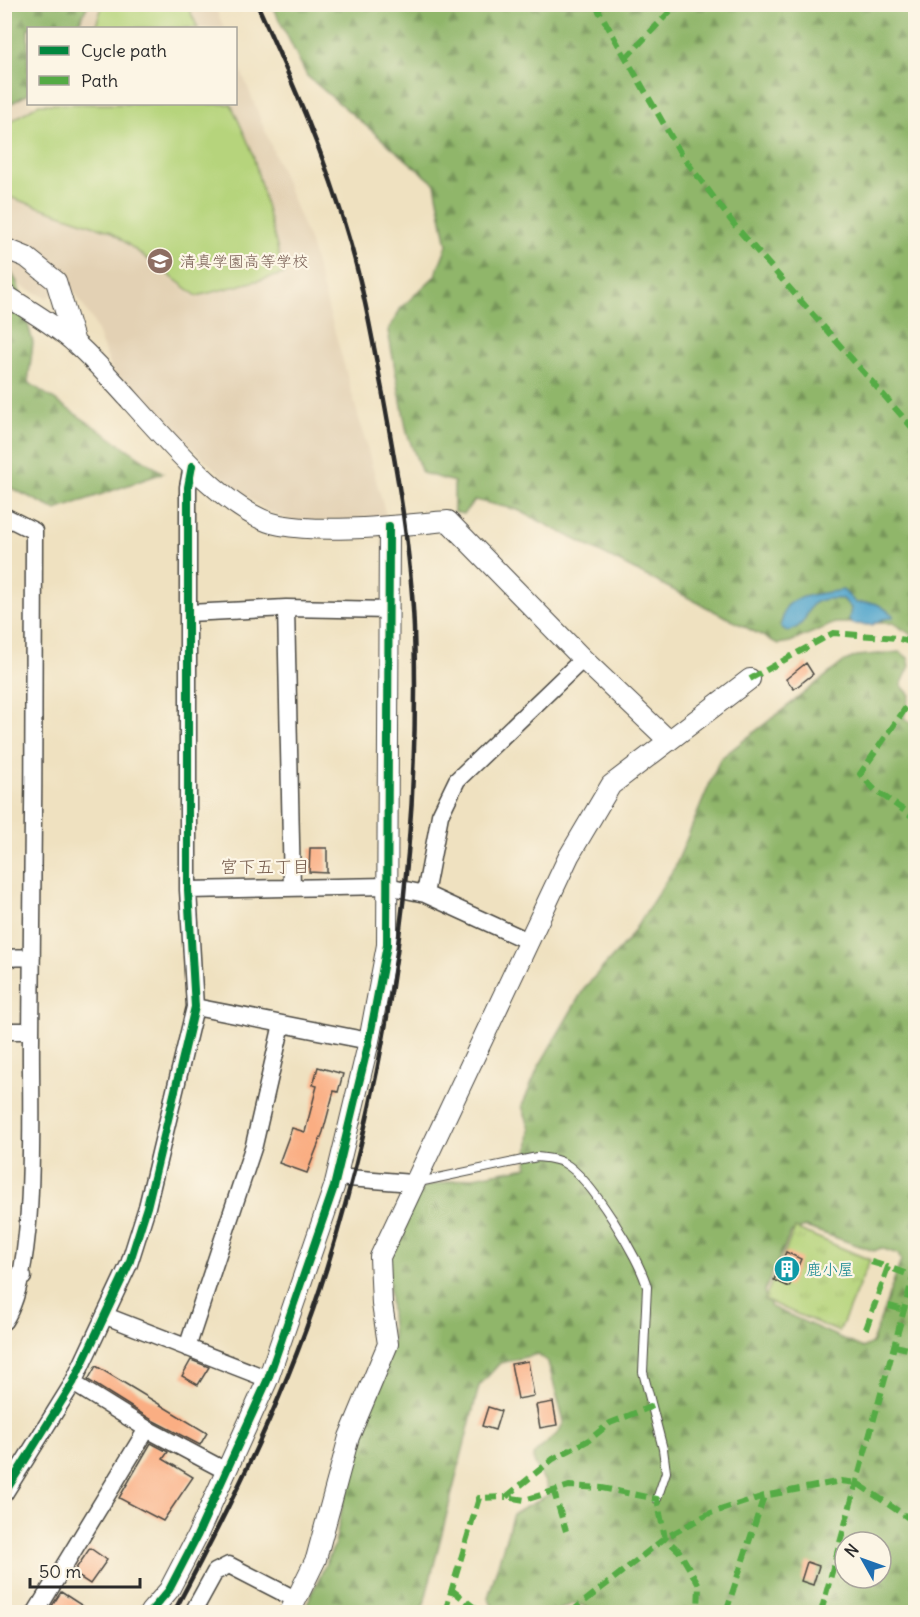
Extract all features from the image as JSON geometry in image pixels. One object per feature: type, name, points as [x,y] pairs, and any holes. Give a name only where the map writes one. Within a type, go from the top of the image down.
[{"type":"street","points":[[4,248],[26,257],[56,281],[75,343]]},
{"type":"street","points":[[4,294],[75,343],[192,466],[253,515],[279,525],[389,526],[448,521],[583,659],[668,740]]},
{"type":"street","points":[[4,1494],[73,1383],[129,1264],[147,1207],[195,1007],[188,890],[189,487],[192,466]]},
{"type":"street","points":[[4,516],[34,531],[29,1192],[23,1277],[4,1322]]},
{"type":"street","points":[[150,1612],[169,1590],[268,1379],[336,1177],[369,1041],[387,945],[389,526]]},
{"type":"street","points":[[189,613],[286,608],[390,610]]},
{"type":"street","points":[[286,608],[292,888]]},
{"type":"street","points":[[425,894],[440,814],[457,780],[583,659]]},
{"type":"street","points":[[193,1612],[215,1572],[229,1565],[293,1606],[316,1559],[349,1437],[388,1344],[382,1305],[380,1257],[412,1183],[569,855],[611,786],[750,679]]},
{"type":"street","points":[[188,890],[387,886],[425,894],[528,941]]},
{"type":"street","points":[[4,958],[32,957]]},
{"type":"street","points":[[195,1007],[369,1041]]},
{"type":"street","points":[[187,1348],[254,1145],[282,1024]]},
{"type":"street","points":[[4,1031],[31,1030]]},
{"type":"street","points":[[336,1177],[412,1183]]},
{"type":"street","points":[[4,1277],[23,1277]]},
{"type":"street","points":[[106,1316],[268,1379]]},
{"type":"street","points":[[73,1383],[147,1429],[226,1471]]},
{"type":"street","points":[[36,1612],[147,1429]]},
{"type":"lane","points":[[412,1183],[537,1157],[554,1158],[566,1164],[583,1179],[629,1247],[645,1281],[643,1372],[663,1449],[666,1472],[657,1499]]},
{"type":"shaded area","name":"清真学園高等学校","points":[[5,5],[214,5],[224,27],[27,27],[27,105],[237,105],[237,60],[310,243],[389,526],[316,530],[269,512],[237,490],[113,373],[93,321],[68,282],[47,298],[5,279]]},
{"type":"green space","points":[[5,4],[88,5],[77,27],[27,27],[27,95],[5,107]]},
{"type":"green space","points":[[103,4],[187,5],[198,27],[95,27]]},
{"type":"green space","points":[[272,5],[915,5],[915,637],[893,623],[835,623],[790,642],[778,644],[518,510],[475,500],[463,514],[454,512],[454,482],[422,473],[407,433],[388,331],[401,308],[435,276],[447,245],[435,184],[307,76]]},
{"type":"green space","points":[[37,105],[231,105],[252,151],[284,274],[197,296],[110,231],[9,197],[5,181],[5,125]]},
{"type":"green space","points":[[4,260],[17,282],[33,343],[28,382],[163,473],[56,510],[5,485]]},
{"type":"green space","points":[[900,652],[908,658],[910,666],[901,685],[910,695],[904,718],[916,727],[915,1612],[601,1612],[574,1603],[554,1612],[495,1611],[488,1598],[513,1514],[548,1495],[548,1489],[535,1466],[533,1455],[558,1433],[564,1422],[548,1362],[538,1354],[500,1363],[479,1386],[422,1612],[303,1612],[335,1544],[352,1456],[393,1342],[387,1257],[418,1193],[426,1186],[527,1167],[530,1128],[522,1106],[539,1066],[585,987],[628,940],[675,867],[720,759],[845,661],[857,656]],"holes":[[[805,1227],[874,1251],[881,1248],[898,1254],[901,1260],[872,1343],[863,1348],[771,1307],[764,1292],[791,1232]]]},
{"type":"green space","points":[[795,1228],[870,1260],[839,1332],[764,1300]]},
{"type":"water","points":[[843,590],[856,603],[876,604],[893,615],[893,618],[883,619],[872,625],[852,624],[849,620],[851,608],[843,599],[828,599],[812,605],[798,627],[788,632],[781,627],[785,609],[795,600]]},
{"type":"building","points":[[806,663],[813,674],[794,689],[786,679]]},
{"type":"building","points":[[310,848],[327,848],[327,873],[309,872]]},
{"type":"building","points":[[318,1067],[343,1074],[338,1092],[334,1091],[323,1132],[307,1173],[279,1163],[292,1128],[305,1132],[317,1086],[313,1085]]},
{"type":"building","name":"鹿小屋","points":[[786,1252],[801,1259],[789,1287],[774,1280]]},
{"type":"building","points":[[191,1360],[209,1367],[198,1385],[182,1376]]},
{"type":"building","points":[[528,1361],[534,1396],[518,1399],[511,1364]]},
{"type":"building","points":[[96,1366],[207,1433],[200,1445],[152,1420],[88,1380]]},
{"type":"building","points":[[553,1402],[557,1425],[540,1428],[536,1405]]},
{"type":"building","points":[[488,1407],[501,1411],[495,1430],[482,1426]]},
{"type":"building","points":[[151,1443],[168,1452],[163,1459],[193,1477],[163,1521],[119,1498]]},
{"type":"building","points":[[90,1548],[107,1560],[90,1584],[73,1573]]},
{"type":"building","points":[[807,1562],[819,1566],[813,1585],[801,1581]]},
{"type":"building","points":[[61,1592],[92,1612],[48,1612]]},
{"type":"railway","points":[[174,1612],[259,1443],[296,1356],[327,1267],[369,1111],[384,1031],[397,951],[412,790],[415,709],[414,628],[410,570],[398,482],[372,336],[354,258],[330,179],[257,4]]},
{"type":"marked path","points":[[595,4],[681,154],[736,227],[916,432]]},
{"type":"marked path","points":[[625,59],[677,4]]},
{"type":"marked path","points":[[909,627],[916,633]]},
{"type":"marked path","points":[[750,679],[833,633],[897,638],[916,644]]},
{"type":"marked path","points":[[916,693],[860,774],[875,790],[916,819]]},
{"type":"marked path","points":[[871,1262],[888,1267]]},
{"type":"marked path","points":[[821,1612],[916,1266]]},
{"type":"marked path","points":[[866,1329],[888,1267],[912,1276]]},
{"type":"marked path","points":[[889,1306],[904,1310]]},
{"type":"marked path","points":[[895,1346],[916,1351]]},
{"type":"marked path","points":[[653,1406],[610,1423],[589,1440],[553,1459],[506,1497],[525,1500],[569,1486],[602,1488],[657,1499],[665,1538],[679,1551],[699,1585],[698,1612]]},
{"type":"marked path","points":[[571,1612],[665,1538],[708,1514],[764,1496],[841,1481],[857,1483],[916,1523]]},
{"type":"marked path","points":[[553,1489],[566,1531]]},
{"type":"marked path","points":[[726,1612],[764,1496]]},
{"type":"marked path","points":[[445,1612],[479,1498],[506,1497]]},
{"type":"marked path","points":[[452,1590],[480,1612]]},
{"type":"cycle path","points":[[4,1494],[73,1383],[129,1264],[147,1207],[195,1007],[188,890],[188,487],[192,466]]},
{"type":"cycle path","points":[[150,1612],[169,1590],[197,1536],[268,1379],[334,1187],[369,1041],[387,945],[389,526]]},
{"type":"place","name":"清真学園高等学校","points":[[160,261]]},
{"type":"place","name":"鹿小屋","points":[[787,1269]]},
{"type":"district","name":"宮下五丁目","points":[[265,866]]}]
